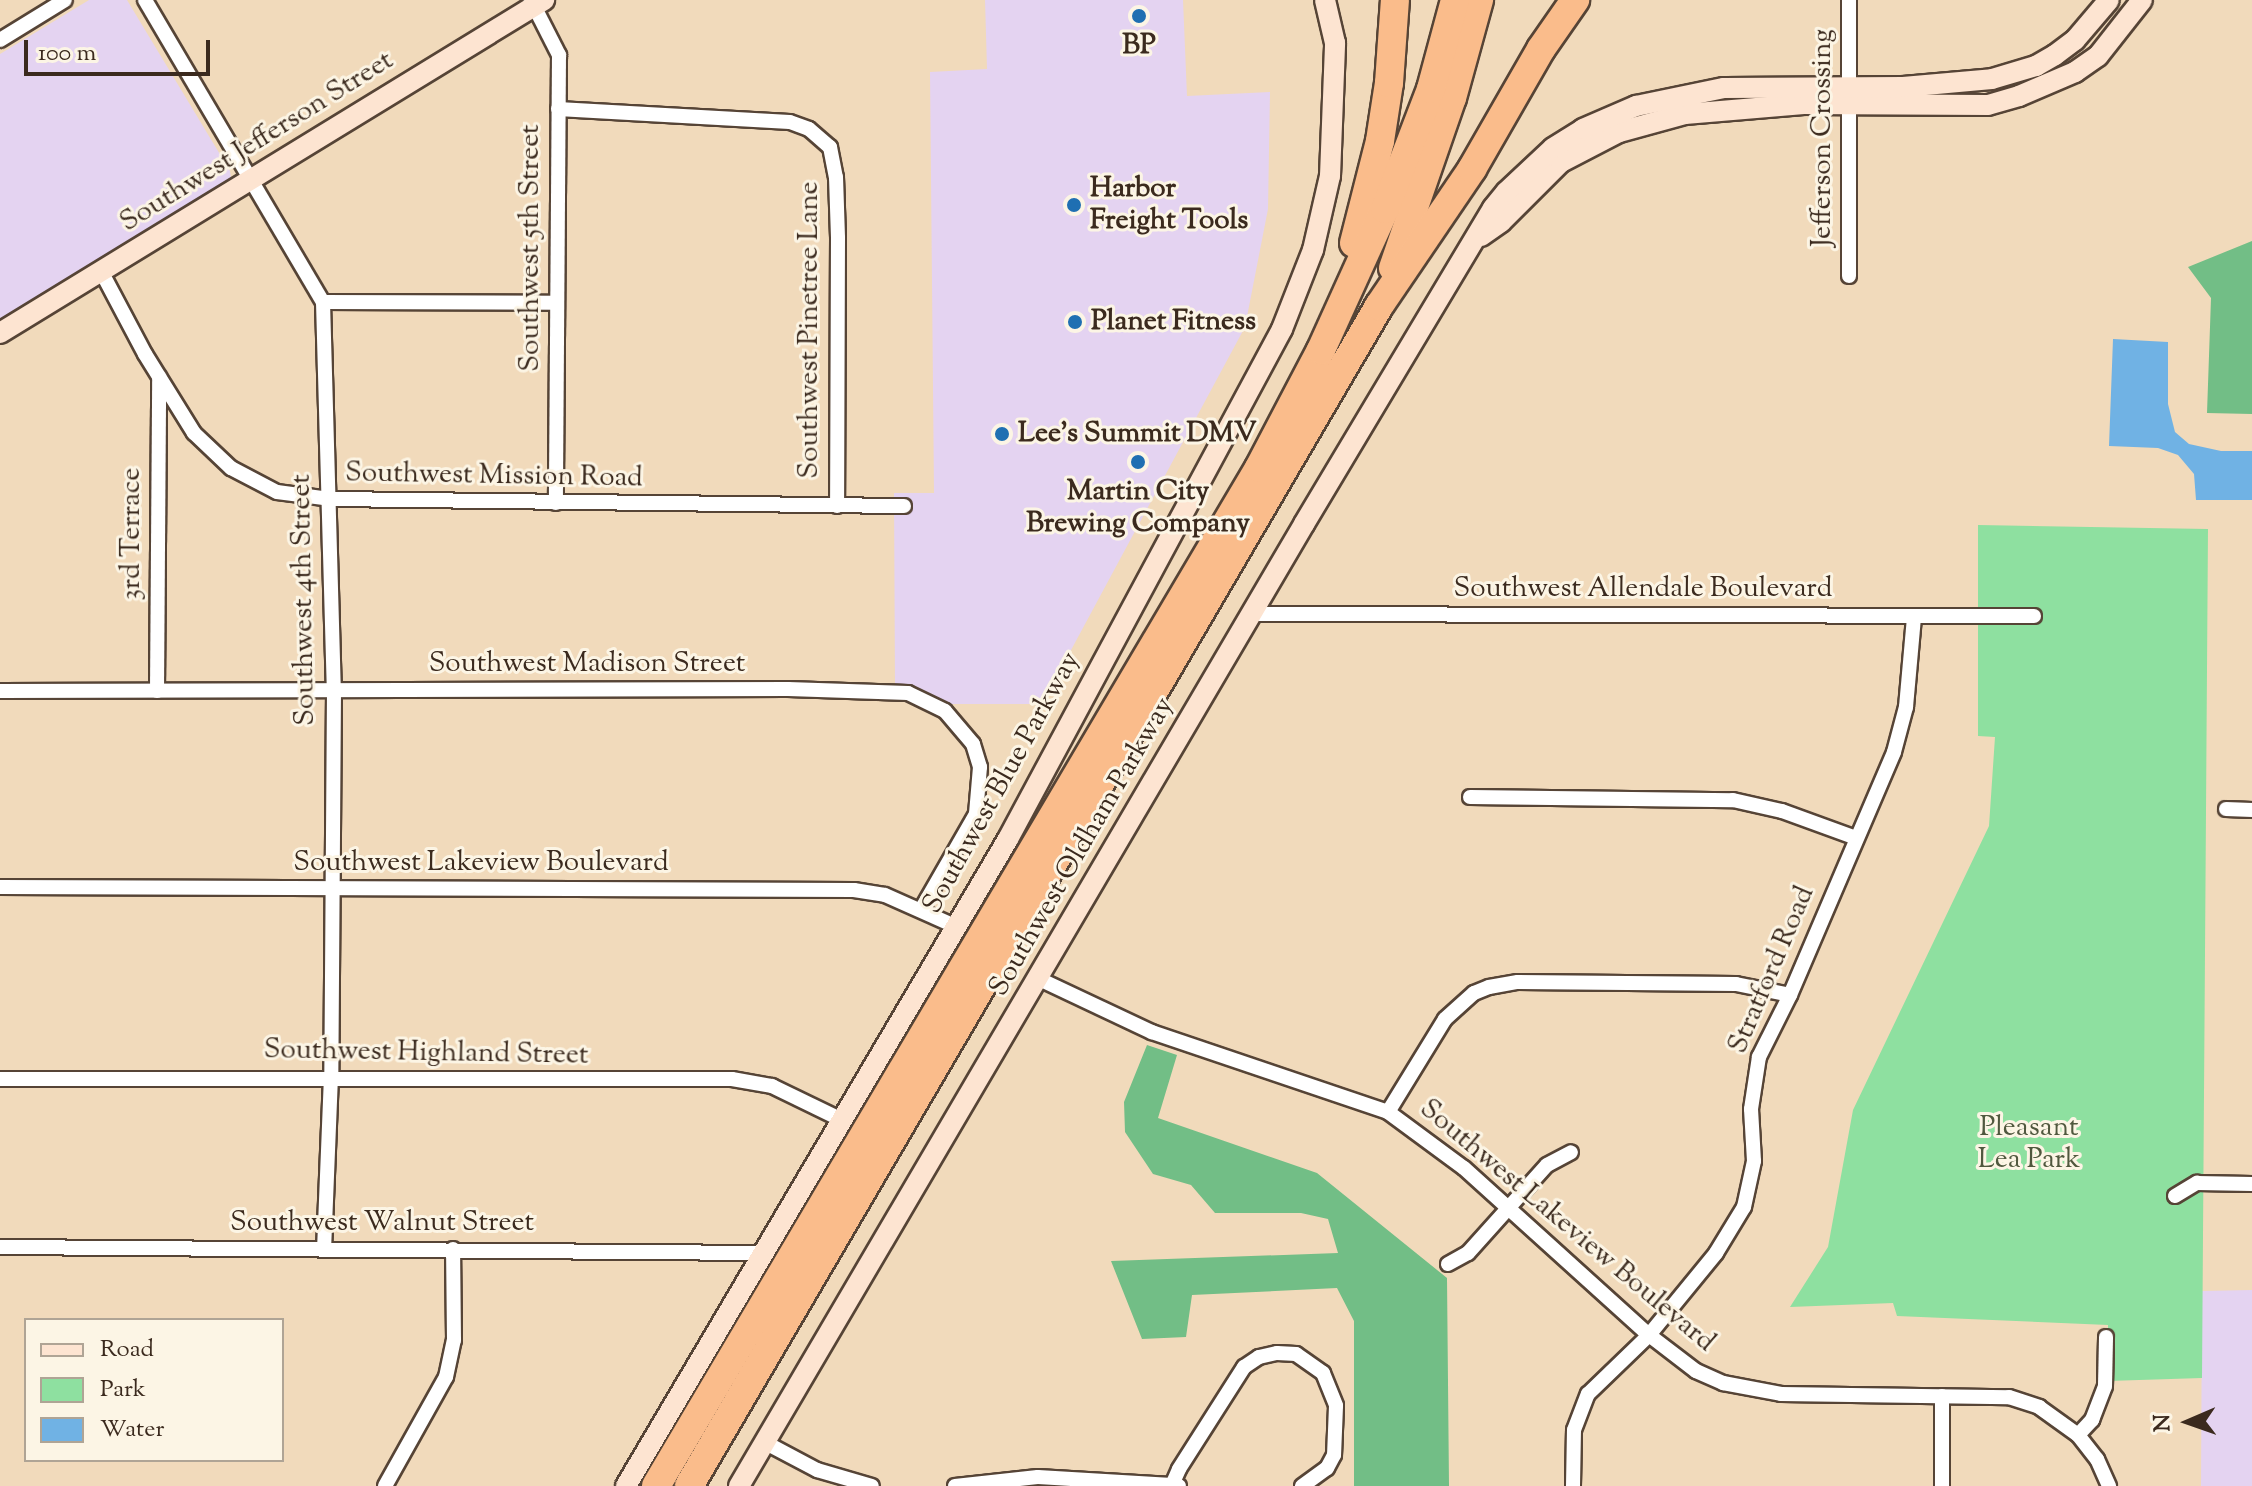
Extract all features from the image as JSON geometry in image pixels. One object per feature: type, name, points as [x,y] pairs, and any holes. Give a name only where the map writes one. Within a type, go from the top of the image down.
[{"type":"highway","points":[[1321,350],[1370,189],[1389,83],[1395,0]]},
{"type":"highway","points":[[656,1486],[1259,468],[1321,350],[1385,209],[1426,102],[1455,0]]},
{"type":"highway","points":[[1379,306],[1452,98],[1479,0]]},
{"type":"highway","points":[[689,1486],[1379,306],[1472,169],[1541,49],[1575,0]]},
{"type":"street","points":[[0,40],[65,0]]},
{"type":"street","name":"Southwest 4th Street","points":[[145,0],[323,302],[334,691],[331,1076],[324,1248]]},
{"type":"street","name":"Southwest Blue Parkway","points":[[1313,0],[1333,73]]},
{"type":"street","name":"Southwest Blue Parkway","points":[[626,1486],[1008,839],[1282,329],[1313,250],[1330,176],[1335,43],[1325,0]]},
{"type":"street","name":"Jefferson Crossing","points":[[1849,0],[1849,276]]},
{"type":"street","name":"Southwest Oldham Parkway","points":[[739,1486],[1477,238],[1501,222],[1561,162],[1651,111],[1700,112],[1951,84],[2018,73],[2055,55],[2075,40],[2109,0]]},
{"type":"street","name":"Southwest Jefferson Street","points":[[0,333],[536,2]]},
{"type":"street","name":"Southwest 5th Street","points":[[536,2],[559,55],[556,503]]},
{"type":"street","name":"Southwest Oldham Parkway","points":[[1850,95],[1961,107],[2019,96],[2075,72],[2098,56],[2139,3]]},
{"type":"street","name":"Southwest Pinetree Lane","points":[[558,109],[790,122],[809,129],[830,147],[836,169],[838,238],[837,506]]},
{"type":"street","name":"Southwest Mission Road","points":[[101,271],[159,377],[194,433],[231,468],[277,492],[330,499],[904,506]]},
{"type":"street","points":[[323,302],[557,303]]},
{"type":"street","name":"3rd Terrace","points":[[157,691],[159,377]]},
{"type":"street","name":"Southwest Allendale Boulevard","points":[[1252,614],[2034,616]]},
{"type":"street","name":"Stratford Road","points":[[1573,1486],[1574,1430],[1588,1394],[1649,1335],[1716,1253],[1744,1207],[1754,1161],[1751,1109],[1759,1057],[1790,995],[1883,781],[1906,707],[1914,618]]},
{"type":"street","name":"Southwest Madison Street","points":[[0,691],[788,689],[881,691],[919,697],[945,711],[961,727],[973,744],[980,767],[976,814],[922,908]]},
{"type":"street","points":[[1470,797],[1733,800],[1782,811],[1856,838]]},
{"type":"street","points":[[2226,809],[2252,810]]},
{"type":"street","name":"Southwest Lakeview Boulevard","points":[[0,887],[854,890],[885,895],[922,908],[955,926]]},
{"type":"street","name":"Southwest Lakeview Boulevard","points":[[1037,978],[1152,1032],[1388,1112],[1464,1168],[1649,1335],[1696,1371],[1753,1390],[2009,1397],[2039,1407],[2078,1435],[2097,1459],[2109,1486]]},
{"type":"street","points":[[1388,1112],[1445,1019],[1474,993],[1489,987],[1518,982],[1736,984],[1790,995]]},
{"type":"street","name":"Southwest Highland Street","points":[[0,1079],[331,1076],[732,1079],[772,1086],[842,1120]]},
{"type":"street","points":[[1448,1264],[1468,1253],[1547,1165],[1571,1152]]},
{"type":"street","points":[[2175,1196],[2197,1183],[2252,1184]]},
{"type":"street","name":"Southwest Walnut Street","points":[[0,1247],[765,1253]]},
{"type":"street","points":[[385,1486],[446,1377],[454,1340],[453,1249]]},
{"type":"street","points":[[2078,1435],[2092,1420],[2105,1386],[2106,1337]]},
{"type":"street","points":[[1172,1485],[1244,1367],[1259,1357],[1277,1353],[1296,1354],[1323,1373],[1336,1406],[1334,1455],[1327,1468],[1302,1486]]},
{"type":"street","points":[[1942,1396],[1942,1486]]},
{"type":"street","points":[[766,1443],[836,1482],[872,1486]]},
{"type":"street","points":[[955,1486],[1014,1482],[1179,1486]]},
{"type":"shaded area","points":[[89,0],[127,0],[230,171],[231,179],[227,186],[0,320],[0,54]]},
{"type":"shaded area","points":[[985,0],[1183,0],[1187,96],[1270,92],[1268,209],[1245,327],[1042,704],[946,704],[930,694],[895,686],[894,493],[934,493],[930,72],[987,69]]},
{"type":"shaded area","points":[[2252,1290],[2252,1486],[2201,1486],[2202,1291]]},
{"type":"green space","points":[[2252,241],[2252,414],[2207,413],[2211,298],[2188,267]]},
{"type":"green space","name":"Pleasant Lea Park","points":[[1978,525],[2208,529],[2202,1378],[2108,1381],[2108,1325],[1897,1316],[1893,1303],[1790,1307],[1828,1247],[1853,1110],[1989,826],[1995,737],[1978,736]]},
{"type":"green space","points":[[1147,1045],[1177,1055],[1158,1118],[1317,1173],[1447,1278],[1449,1486],[1354,1486],[1354,1321],[1337,1288],[1192,1295],[1186,1337],[1142,1339],[1111,1261],[1338,1253],[1328,1219],[1301,1213],[1215,1213],[1191,1185],[1153,1174],[1125,1132],[1124,1102]]},
{"type":"water","points":[[2113,339],[2168,342],[2168,404],[2175,432],[2189,444],[2221,451],[2252,451],[2252,500],[2196,500],[2194,474],[2178,455],[2158,448],[2109,446]]},
{"type":"place","name":"BP","points":[[1139,16]]},
{"type":"place","name":"Harbor Freight Tools","points":[[1074,205]]},
{"type":"place","name":"Planet Fitness","points":[[1075,322]]},
{"type":"place","name":"Lee's Summit DMV","points":[[1002,434]]},
{"type":"place","name":"Martin City Brewing Company","points":[[1138,462]]}]
